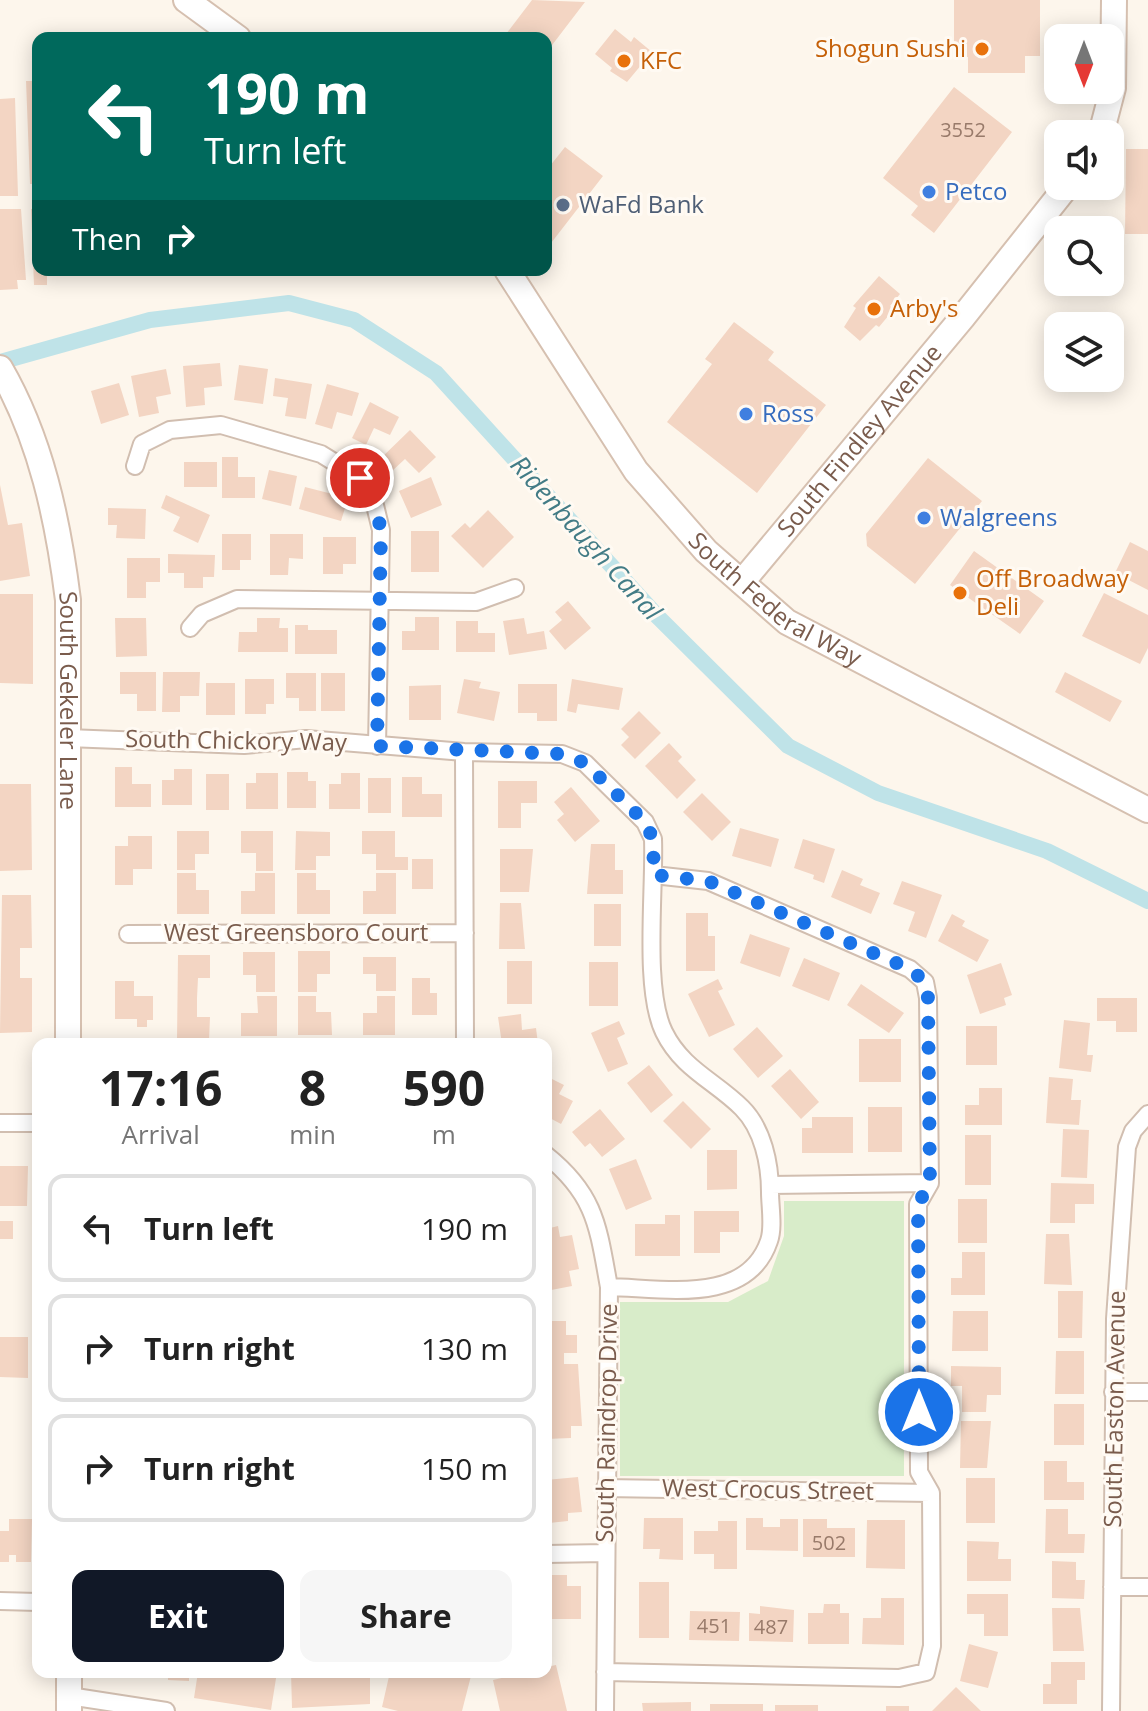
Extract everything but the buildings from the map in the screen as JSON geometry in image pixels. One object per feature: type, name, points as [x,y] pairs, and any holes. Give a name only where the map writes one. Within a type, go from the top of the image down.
[{"type":"street","points":[[186,0],[230,32]]},
{"type":"street","points":[[1105,120],[1113,88],[1114,0]]},
{"type":"street","name":"South Findley Avenue","points":[[742,582],[963,317],[1056,200]]},
{"type":"street","name":"South Federal Way","points":[[511,276],[636,471],[706,551],[787,622],[1148,810]]},
{"type":"street","name":"South Gekeler Lane","points":[[4,374],[31,437],[60,537],[68,600],[68,1038]]},
{"type":"street","points":[[135,466],[142,444],[170,430],[221,425],[321,454],[343,464],[372,493],[381,530],[377,746]]},
{"type":"street","points":[[190,628],[202,614],[237,599],[476,602],[515,588]]},
{"type":"street","name":"South Chickory Way","points":[[68,738],[244,745],[306,739],[464,752],[562,754],[585,763],[650,830],[654,875],[653,979],[663,1031],[698,1076],[742,1108],[756,1129],[766,1155],[770,1185],[770,1239],[756,1267],[734,1283],[710,1288],[609,1287]]},
{"type":"street","points":[[464,752],[465,1038]]},
{"type":"street","points":[[605,1672],[899,1678],[926,1672],[932,1646],[931,1493],[919,1472],[918,1204],[930,1183],[928,998],[925,982],[910,969],[708,881],[654,875]]},
{"type":"street","name":"West Greensboro Court","points":[[128,934],[465,933]]},
{"type":"street","name":"South Easton Avenue","points":[[1111,1711],[1115,1319],[1127,1147],[1133,1131],[1148,1114]]},
{"type":"street","points":[[0,1123],[32,1123]]},
{"type":"street","name":"South Raindrop Drive","points":[[552,1160],[571,1175],[597,1219],[609,1287],[605,1711]]},
{"type":"street","points":[[770,1185],[930,1183]]},
{"type":"street","points":[[1113,1392],[1148,1392]]},
{"type":"street","name":"West Crocus Street","points":[[605,1488],[931,1493]]},
{"type":"street","points":[[552,1554],[605,1553]]},
{"type":"street","points":[[1112,1587],[1148,1587]]},
{"type":"street","points":[[0,1601],[32,1602]]},
{"type":"street","points":[[69,1693],[166,1711]]},
{"type":"green space","points":[[784,1201],[904,1201],[904,1476],[620,1476],[620,1302],[728,1302],[768,1281],[784,1236]]},
{"type":"waterway","name":"Ridenbaugh Canal","points":[[0,362],[150,320],[289,303],[354,320],[436,373],[658,617],[788,746],[878,793],[1047,851],[1148,901]]},
{"type":"place","name":"Shogun Sushi","points":[[982,49]]},
{"type":"place","name":"KFC","points":[[624,61]]},
{"type":"place","name":"Petco","points":[[929,192]]},
{"type":"place","name":"WaFd Bank","points":[[563,205]]},
{"type":"place","name":"Arby's","points":[[874,309]]},
{"type":"place","name":"Ross","points":[[746,414]]},
{"type":"place","name":"Walgreens","points":[[924,518]]},
{"type":"place","name":"Off Broadway Deli","points":[[960,593]]},
{"type":"route","points":[[360,478],[372,493],[381,530],[377,746],[562,754],[585,763],[650,830],[654,875],[683,875],[708,881],[910,969],[925,982],[928,998],[930,1183],[918,1204],[919,1412]]}]
